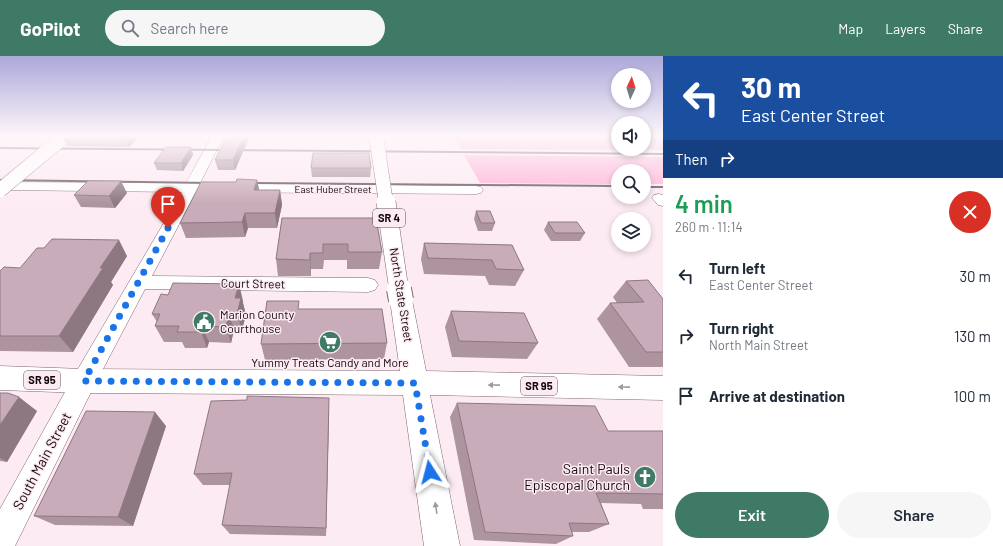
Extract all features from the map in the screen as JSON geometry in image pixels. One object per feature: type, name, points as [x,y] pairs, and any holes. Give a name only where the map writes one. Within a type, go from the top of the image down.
[{"type":"main road","points":[[0,190],[37,159]]},
{"type":"main road","name":"North State Street","points":[[379,159],[415,383]]},
{"type":"main road","name":"SR 95","points":[[0,378],[84,381],[415,383],[663,388]]},
{"type":"main road","name":"SR 4","points":[[415,383],[442,546]]},
{"type":"street","name":"South Main Street","points":[[0,541],[84,381],[206,159]]},
{"type":"street","name":"East Huber Street","points":[[0,186],[476,190]]},
{"type":"street","name":"Court Street","points":[[138,282],[368,285]]},
{"type":"shaded area","points":[[466,159],[663,159],[663,184],[651,184],[651,164],[611,164],[611,184],[480,183]]},
{"type":"building","points":[[157,159],[184,159],[181,163],[154,163]]},
{"type":"building","points":[[216,159],[234,159],[233,160],[215,160]]},
{"type":"building","points":[[312,159],[370,159],[371,168],[311,168]]},
{"type":"building","points":[[237,179],[257,180],[254,190],[280,190],[275,213],[245,213],[242,222],[180,223],[201,182],[236,182]]},
{"type":"building","points":[[88,181],[121,181],[109,196],[74,195]]},
{"type":"building","points":[[476,211],[490,211],[495,223],[481,223]]},
{"type":"building","points":[[282,218],[376,218],[382,252],[348,252],[348,244],[323,244],[323,253],[310,253],[310,260],[276,259]]},
{"type":"building","points":[[548,222],[577,222],[585,233],[555,233]]},
{"type":"building","points":[[52,239],[119,240],[100,268],[103,268],[59,336],[0,336],[0,271],[4,267],[20,268],[37,248],[44,248]]},
{"type":"building","points":[[424,243],[512,245],[524,270],[496,269],[492,260],[428,258]]},
{"type":"building","points":[[648,280],[663,299],[663,352],[646,352],[610,303],[644,302],[626,281]]},
{"type":"building","points":[[173,283],[239,284],[235,298],[241,298],[237,314],[229,314],[226,327],[202,326],[201,332],[177,332],[179,326],[155,326],[160,314],[152,314],[161,294],[168,295]]},
{"type":"building","points":[[267,301],[299,301],[298,309],[382,309],[387,343],[261,344]]},
{"type":"building","points":[[451,311],[524,313],[538,343],[459,341]]},
{"type":"building","points":[[0,393],[8,393],[19,397],[0,425]]},
{"type":"building","points":[[247,396],[329,398],[326,528],[222,525],[232,473],[194,474],[211,401],[247,400]]},
{"type":"building","points":[[457,403],[595,406],[608,431],[663,431],[663,494],[596,493],[609,524],[569,523],[573,536],[485,532]]},
{"type":"building","points":[[86,411],[155,412],[118,517],[34,516]]},
{"type":"railway","points":[[0,180],[212,183]]},
{"type":"railway","points":[[246,183],[611,186]]},
{"type":"railway","points":[[651,187],[663,187]]},
{"type":"place","name":"Marion County Courthouse","points":[[204,322]]},
{"type":"place","name":"Yummy Treats Candy and More","points":[[330,342]]},
{"type":"place","name":"Saint Pauls Episcopal Church","points":[[645,477]]},
{"type":"route","points":[[168,228],[84,381],[415,383],[430,472]]}]
